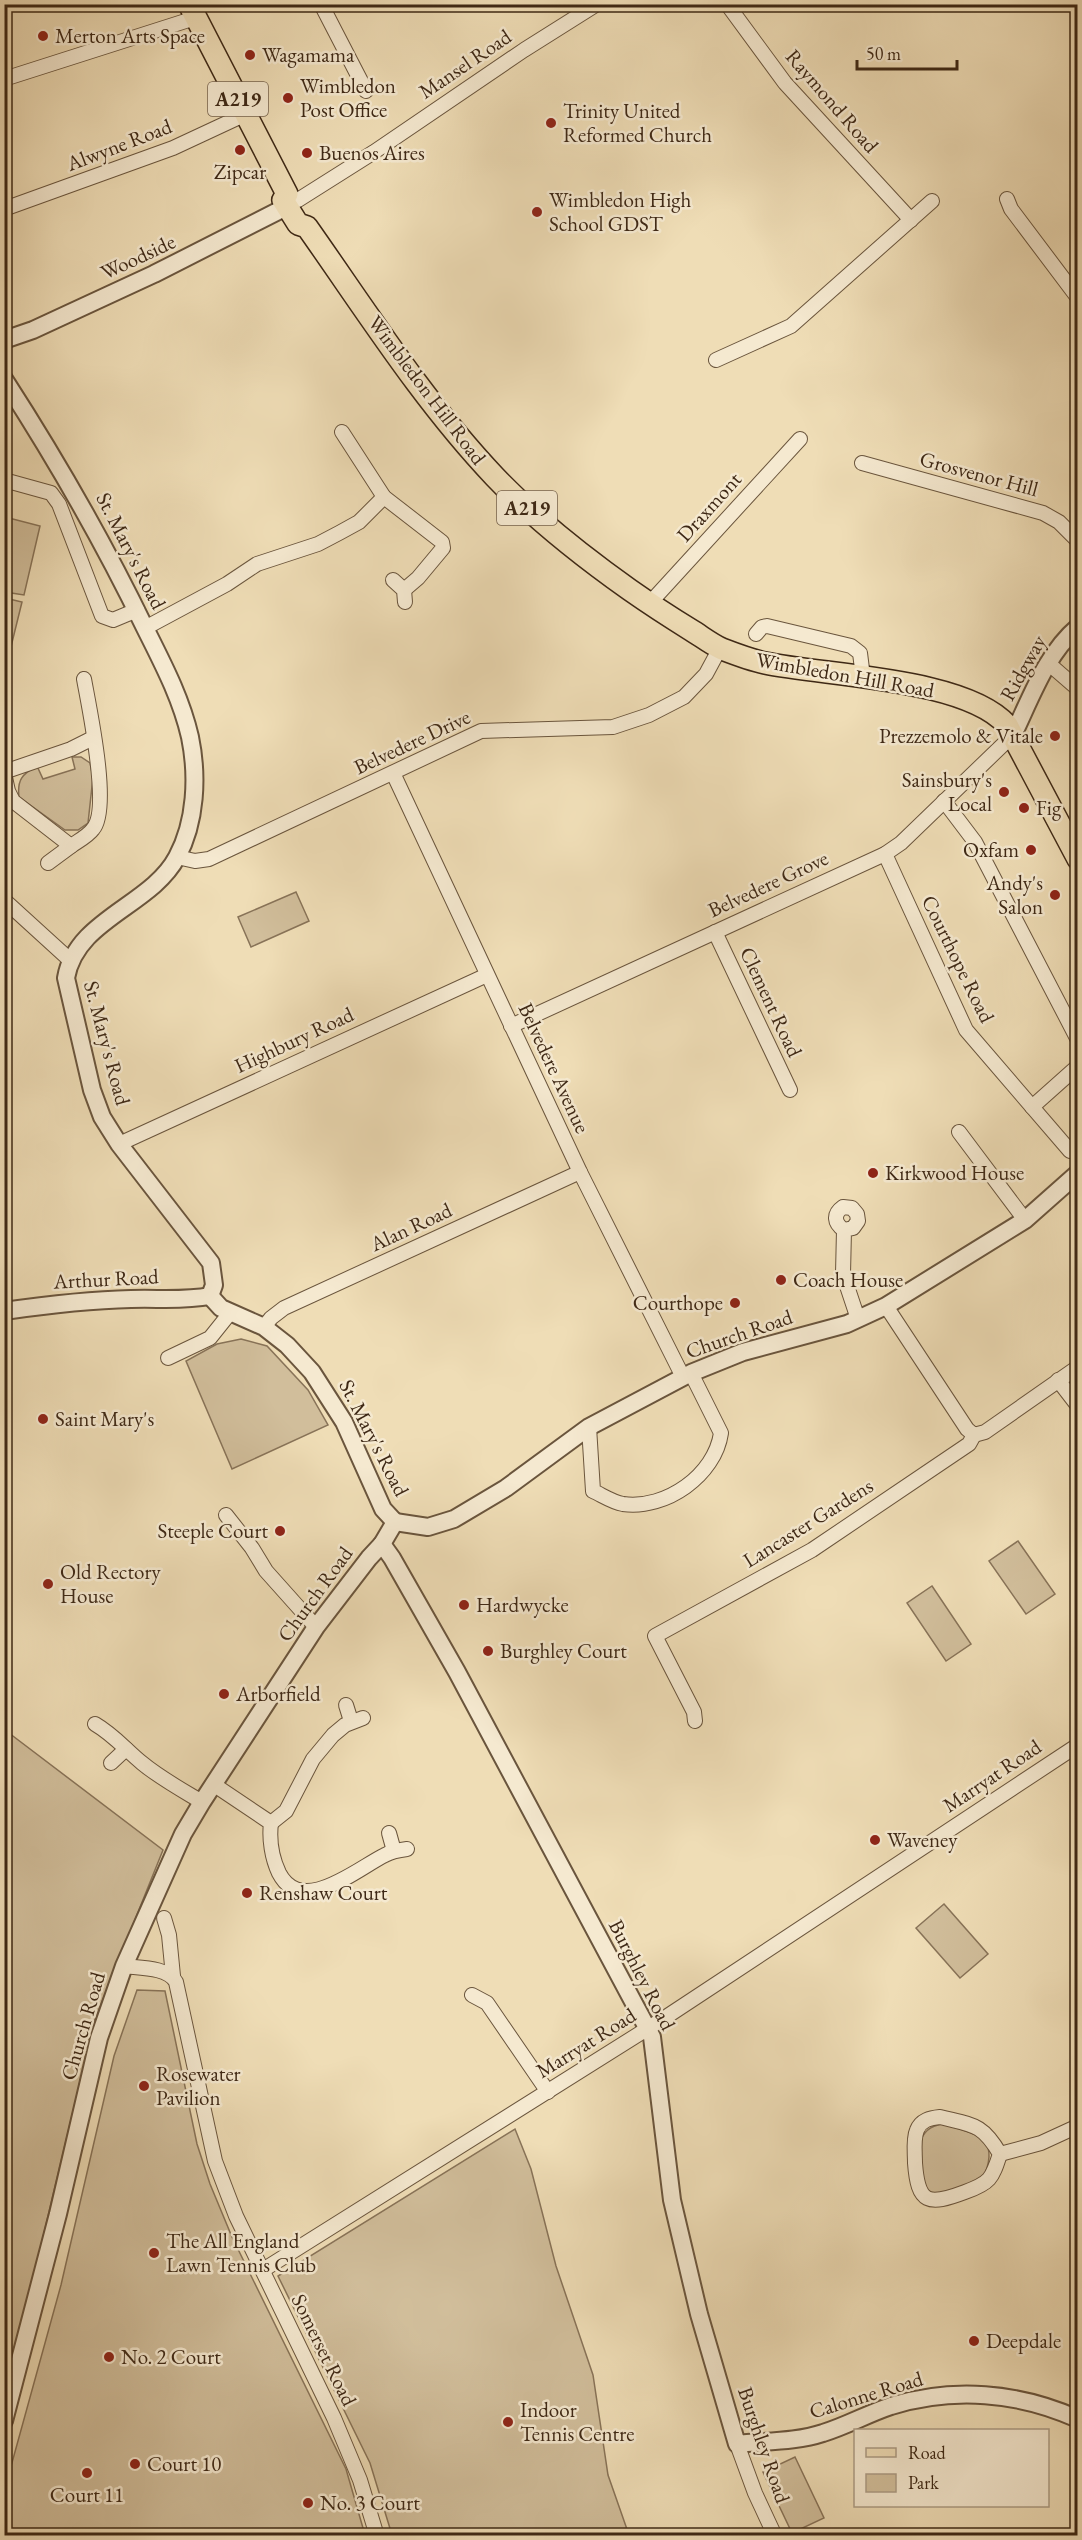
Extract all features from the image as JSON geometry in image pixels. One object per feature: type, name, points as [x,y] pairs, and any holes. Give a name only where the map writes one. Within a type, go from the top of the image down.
[{"type":"main road","name":"Wimbledon Hill Road","points":[[192,11],[290,200],[308,219],[307,227],[414,380],[495,477],[576,551],[650,604],[720,648],[763,663],[906,683],[953,696],[998,714],[1012,735]]},
{"type":"main road","name":"A219","points":[[1012,735],[1077,859]]},
{"type":"street","points":[[321,4],[366,91]]},
{"type":"street","name":"Mansel Road","points":[[290,200],[345,170],[597,4]]},
{"type":"street","name":"Raymond Road","points":[[727,4],[785,83],[911,220]]},
{"type":"street","points":[[4,79],[192,11]]},
{"type":"street","name":"Alwyne Road","points":[[4,209],[173,148],[246,114]]},
{"type":"street","name":"Woodside","points":[[4,340],[33,330],[154,274],[290,200]]},
{"type":"street","points":[[1007,200],[1011,209],[1077,298]]},
{"type":"street","points":[[716,360],[791,326],[932,201]]},
{"type":"street","name":"St. Mary's Road","points":[[4,379],[67,477],[146,628],[184,714],[194,763],[191,815],[177,857],[162,878],[81,944],[71,961],[66,978],[67,990],[92,1090],[102,1117],[119,1144],[211,1263],[214,1285],[210,1296],[220,1308],[264,1327],[287,1344],[312,1372],[344,1422],[383,1509],[395,1522]]},
{"type":"street","points":[[342,432],[384,497],[442,542],[443,548],[417,578],[401,591]]},
{"type":"street","name":"Draxmont","points":[[650,604],[800,439]]},
{"type":"street","points":[[340,455],[351,445]]},
{"type":"street","name":"Grosvenor Hill","points":[[862,463],[1043,513],[1059,522],[1077,541]]},
{"type":"street","points":[[4,480],[51,493],[59,504],[102,616],[113,620],[137,610]]},
{"type":"street","points":[[146,628],[227,584],[257,564],[318,544],[359,522],[384,497]]},
{"type":"street","points":[[756,634],[762,627],[767,626],[851,646],[860,653],[863,677]]},
{"type":"street","name":"Ridgway","points":[[1012,735],[1048,663],[1062,642],[1077,627]]},
{"type":"street","name":"Belvedere Drive","points":[[177,857],[195,861],[209,859],[481,731],[613,727],[649,715],[684,697],[706,674],[720,648]]},
{"type":"street","points":[[1048,663],[1077,689]]},
{"type":"street","points":[[48,863],[94,829],[100,813],[99,760],[93,738],[84,679]]},
{"type":"street","name":"Belvedere Grove","points":[[511,1026],[885,854],[901,843],[1012,735]]},
{"type":"street","points":[[71,846],[13,801],[8,791],[4,772],[71,749],[93,738]]},
{"type":"street","name":"Belvedere Avenue","points":[[393,773],[580,1172],[687,1375]]},
{"type":"street","points":[[944,801],[975,842],[1077,1040]]},
{"type":"street","name":"Courthope Road","points":[[885,854],[966,1030],[1070,1151],[1077,1152]]},
{"type":"street","points":[[4,900],[71,961]]},
{"type":"street","name":"Clement Road","points":[[715,932],[790,1090]]},
{"type":"street","name":"Highbury Road","points":[[119,1144],[487,975]]},
{"type":"street","points":[[1032,1107],[1077,1066]]},
{"type":"street","points":[[959,1132],[1025,1220]]},
{"type":"street","name":"Alan Road","points":[[264,1327],[284,1308],[580,1172]]},
{"type":"street","name":"Church Road","points":[[4,2421],[58,2214],[99,2038],[124,1966],[183,1834],[202,1802],[316,1627],[382,1544],[395,1522],[428,1527],[454,1519],[506,1488],[589,1427],[687,1375],[743,1352],[847,1324],[886,1306],[1025,1220],[1077,1173]]},
{"type":"street","points":[[844,1230],[843,1274],[858,1319]]},
{"type":"street","name":"Arthur Road","points":[[4,1311],[64,1302],[153,1298],[194,1299],[210,1296]]},
{"type":"street","points":[[886,1306],[967,1429],[974,1435]]},
{"type":"street","points":[[168,1358],[210,1338],[230,1313]]},
{"type":"street","name":"Lancaster Gardens","points":[[695,1721],[694,1712],[652,1630],[812,1550],[969,1444],[974,1435],[985,1432],[1077,1367]]},
{"type":"street","points":[[589,1427],[592,1491],[623,1504],[649,1501],[676,1492],[706,1470],[715,1456],[721,1433],[687,1375]]},
{"type":"street","points":[[1058,1380],[1077,1406]]},
{"type":"street","points":[[226,1515],[252,1548],[266,1571],[316,1627]]},
{"type":"street","name":"Burghley Road","points":[[382,1544],[457,1672],[654,2042],[672,2200],[699,2314],[737,2444],[755,2493],[775,2535]]},
{"type":"street","points":[[271,1823],[286,1811],[313,1759],[333,1735],[357,1720],[346,1705]]},
{"type":"street","points":[[95,1724],[113,1734],[145,1766],[202,1802]]},
{"type":"street","name":"Marryat Road","points":[[263,2270],[648,2028],[1077,1744]]},
{"type":"street","points":[[111,1763],[126,1749]]},
{"type":"street","points":[[213,1784],[271,1823]]},
{"type":"street","points":[[271,1823],[272,1851],[278,1870],[285,1882],[295,1888],[307,1890],[330,1887],[401,1850],[389,1833]]},
{"type":"street","name":"Somerset Road","points":[[164,1918],[169,1935],[172,1976],[178,1989],[215,2161],[236,2216],[334,2418],[360,2480],[377,2535]]},
{"type":"street","points":[[124,1966],[165,1972],[172,1976]]},
{"type":"street","points":[[472,1995],[487,2003],[548,2092]]},
{"type":"street","points":[[940,2117],[978,2127],[989,2135],[1000,2154],[991,2178],[985,2184],[941,2201],[924,2196],[918,2189],[915,2142],[917,2130],[922,2122],[930,2118],[940,2117]]},
{"type":"street","points":[[1000,2154],[1041,2143],[1077,2126]]},
{"type":"street","name":"Calonne Road","points":[[737,2444],[822,2433],[912,2400],[956,2394],[978,2394],[1026,2400],[1077,2419]]},
{"type":"green space","points":[[5,517],[40,526],[24,595],[5,592]]},
{"type":"green space","points":[[5,598],[22,602],[4,671]]},
{"type":"green space","points":[[72,757],[81,757],[90,763],[93,777],[88,823],[78,830],[65,830],[19,797],[19,786],[24,775],[37,766],[43,779],[75,769]]},
{"type":"green space","points":[[296,892],[309,921],[251,947],[238,917]]},
{"type":"green space","points":[[241,1339],[267,1346],[308,1390],[328,1425],[232,1469],[186,1361],[217,1344]]},
{"type":"green space","points":[[1018,1541],[1055,1594],[1026,1614],[989,1561]]},
{"type":"green space","points":[[932,1586],[971,1644],[946,1661],[907,1603]]},
{"type":"green space","points":[[5,1730],[163,1850],[95,2019],[38,2258],[5,2383]]},
{"type":"green space","points":[[944,1904],[988,1954],[960,1978],[916,1928]]},
{"type":"green space","name":"The All England Lawn Tennis Club","points":[[137,1990],[165,1991],[197,2144],[210,2184],[232,2237],[346,2469],[365,2535],[5,2535],[5,2488],[61,2285],[114,2056]]},
{"type":"green space","points":[[942,2124],[976,2135],[988,2147],[989,2155],[982,2181],[940,2197],[931,2193],[922,2184],[919,2156],[922,2139],[926,2132]]},
{"type":"green space","name":"The All England Lawn Tennis Club","points":[[515,2129],[531,2169],[556,2266],[593,2375],[608,2475],[629,2535],[392,2535],[370,2463],[278,2276]]},
{"type":"green space","points":[[795,2457],[824,2518],[792,2533],[763,2472]]},
{"type":"place","name":"Merton Arts Space","points":[[43,36]]},
{"type":"place","name":"Wagamama","points":[[250,55]]},
{"type":"place","name":"Wimbledon Post Office","points":[[288,98]]},
{"type":"place","name":"Trinity United Reformed Church","points":[[551,123]]},
{"type":"place","name":"Zipcar","points":[[240,150]]},
{"type":"place","name":"Buenos Aires","points":[[307,153]]},
{"type":"place","name":"Wimbledon High School GDST","points":[[537,212]]},
{"type":"place","name":"Prezzemolo & Vitale","points":[[1055,736]]},
{"type":"place","name":"Sainsbury's Local","points":[[1004,792]]},
{"type":"place","name":"Fig","points":[[1024,808]]},
{"type":"place","name":"Oxfam","points":[[1031,850]]},
{"type":"place","name":"Andy's Salon","points":[[1055,895]]},
{"type":"place","name":"Kirkwood House","points":[[873,1173]]},
{"type":"place","name":"Coach House","points":[[781,1280]]},
{"type":"place","name":"Courthope","points":[[735,1303]]},
{"type":"place","name":"Saint Mary's","points":[[43,1419]]},
{"type":"place","name":"Steeple Court","points":[[280,1531]]},
{"type":"place","name":"Old Rectory House","points":[[48,1584]]},
{"type":"place","name":"Hardwycke","points":[[464,1605]]},
{"type":"place","name":"Burghley Court","points":[[488,1651]]},
{"type":"place","name":"Arborfield","points":[[224,1694]]},
{"type":"place","name":"Waveney","points":[[875,1840]]},
{"type":"place","name":"Renshaw Court","points":[[247,1893]]},
{"type":"place","name":"Rosewater Pavilion","points":[[144,2086]]},
{"type":"place","name":"The All England Lawn Tennis Club","points":[[154,2253]]},
{"type":"place","name":"Deepdale","points":[[974,2341]]},
{"type":"place","name":"No. 2 Court","points":[[109,2357]]},
{"type":"place","name":"Indoor Tennis Centre","points":[[508,2422]]},
{"type":"place","name":"Court 10","points":[[135,2464]]},
{"type":"place","name":"Court 11","points":[[87,2473]]},
{"type":"place","name":"No. 3 Court","points":[[308,2503]]}]
